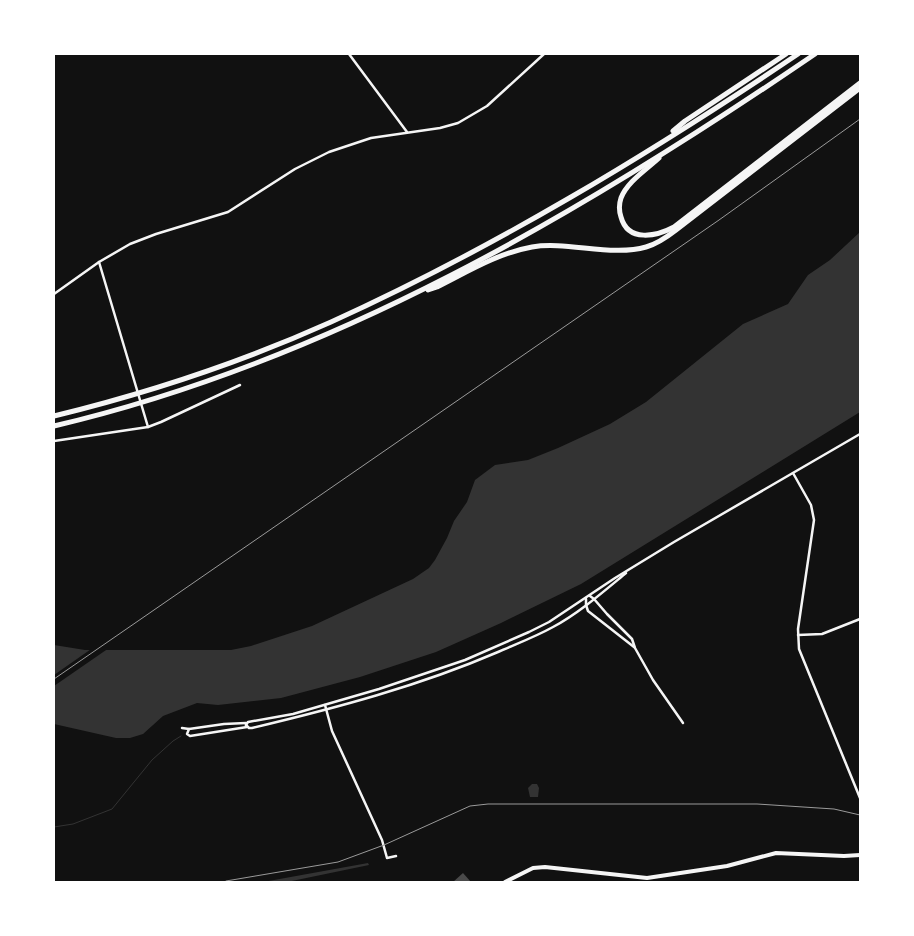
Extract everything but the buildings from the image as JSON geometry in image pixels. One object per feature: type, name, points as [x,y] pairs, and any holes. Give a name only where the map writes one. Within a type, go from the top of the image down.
[{"type":"highway","points":[[653,147],[685,121],[786,54]]},
{"type":"highway","points":[[54,416],[107,403],[178,381],[247,356],[329,323],[403,288],[538,217],[653,147],[798,54]]},
{"type":"highway","points":[[54,426],[109,413],[181,391],[250,366],[338,330],[416,294],[548,222],[670,148],[815,54]]},
{"type":"highway","points":[[670,148],[628,185],[621,197],[619,208],[621,219],[627,228],[634,233],[650,236],[674,227],[860,83]]},
{"type":"highway","points":[[416,294],[437,287],[489,261],[532,247],[548,246],[625,250],[647,247],[676,230],[860,88]]},
{"type":"street","points":[[349,54],[406,132]]},
{"type":"street","points":[[54,294],[98,262],[130,244],[228,212],[295,169],[329,152],[363,140],[440,128],[458,123],[487,106],[544,54]]},
{"type":"street","points":[[98,262],[148,427]]},
{"type":"street","points":[[54,441],[148,427],[240,385]]},
{"type":"street","points":[[189,730],[187,734],[190,736],[247,725],[379,689],[465,660],[549,622],[633,567],[860,434]]},
{"type":"street","points":[[793,473],[811,505],[814,520],[798,635],[799,649],[860,798]]},
{"type":"street","points":[[182,728],[189,730],[224,724],[247,725],[252,728],[378,696],[461,667],[543,632],[586,605],[633,567]]},
{"type":"street","points":[[599,603],[601,593]]},
{"type":"street","points":[[590,596],[599,603],[607,614],[632,639],[653,680],[683,723]]},
{"type":"street","points":[[586,599],[588,611],[635,648]]},
{"type":"street","points":[[576,612],[588,611]]},
{"type":"street","points":[[798,635],[822,634],[860,619]]},
{"type":"street","points":[[325,705],[332,731],[382,840],[386,858],[396,856]]},
{"type":"street","points":[[505,882],[533,868],[545,866],[647,878],[709,869],[776,853],[860,855]]},
{"type":"shaded area","points":[[860,232],[860,412],[581,584],[436,652],[360,677],[281,698],[218,705],[197,703],[163,716],[143,734],[130,738],[116,738],[54,724],[54,645],[85,650],[231,650],[251,646],[312,626],[413,579],[429,568],[435,560],[454,521],[467,502],[475,480],[495,465],[528,460],[558,448],[610,424],[646,402],[743,324],[788,304],[808,275],[830,260]]},
{"type":"shaded area","points":[[532,784],[537,784],[539,788],[538,797],[530,797],[528,788]]},
{"type":"shaded area","points":[[368,863],[369,865],[287,882],[263,882]]},
{"type":"pier","points":[[94,647],[109,648],[54,686],[54,675]]},
{"type":"waterway","points":[[54,827],[73,824],[112,809],[152,760],[181,736]]},
{"type":"railway","points":[[54,679],[719,220],[860,119]]},
{"type":"railway","points":[[226,881],[338,862],[384,845],[470,806],[488,804],[757,804],[834,809],[860,815]]}]
